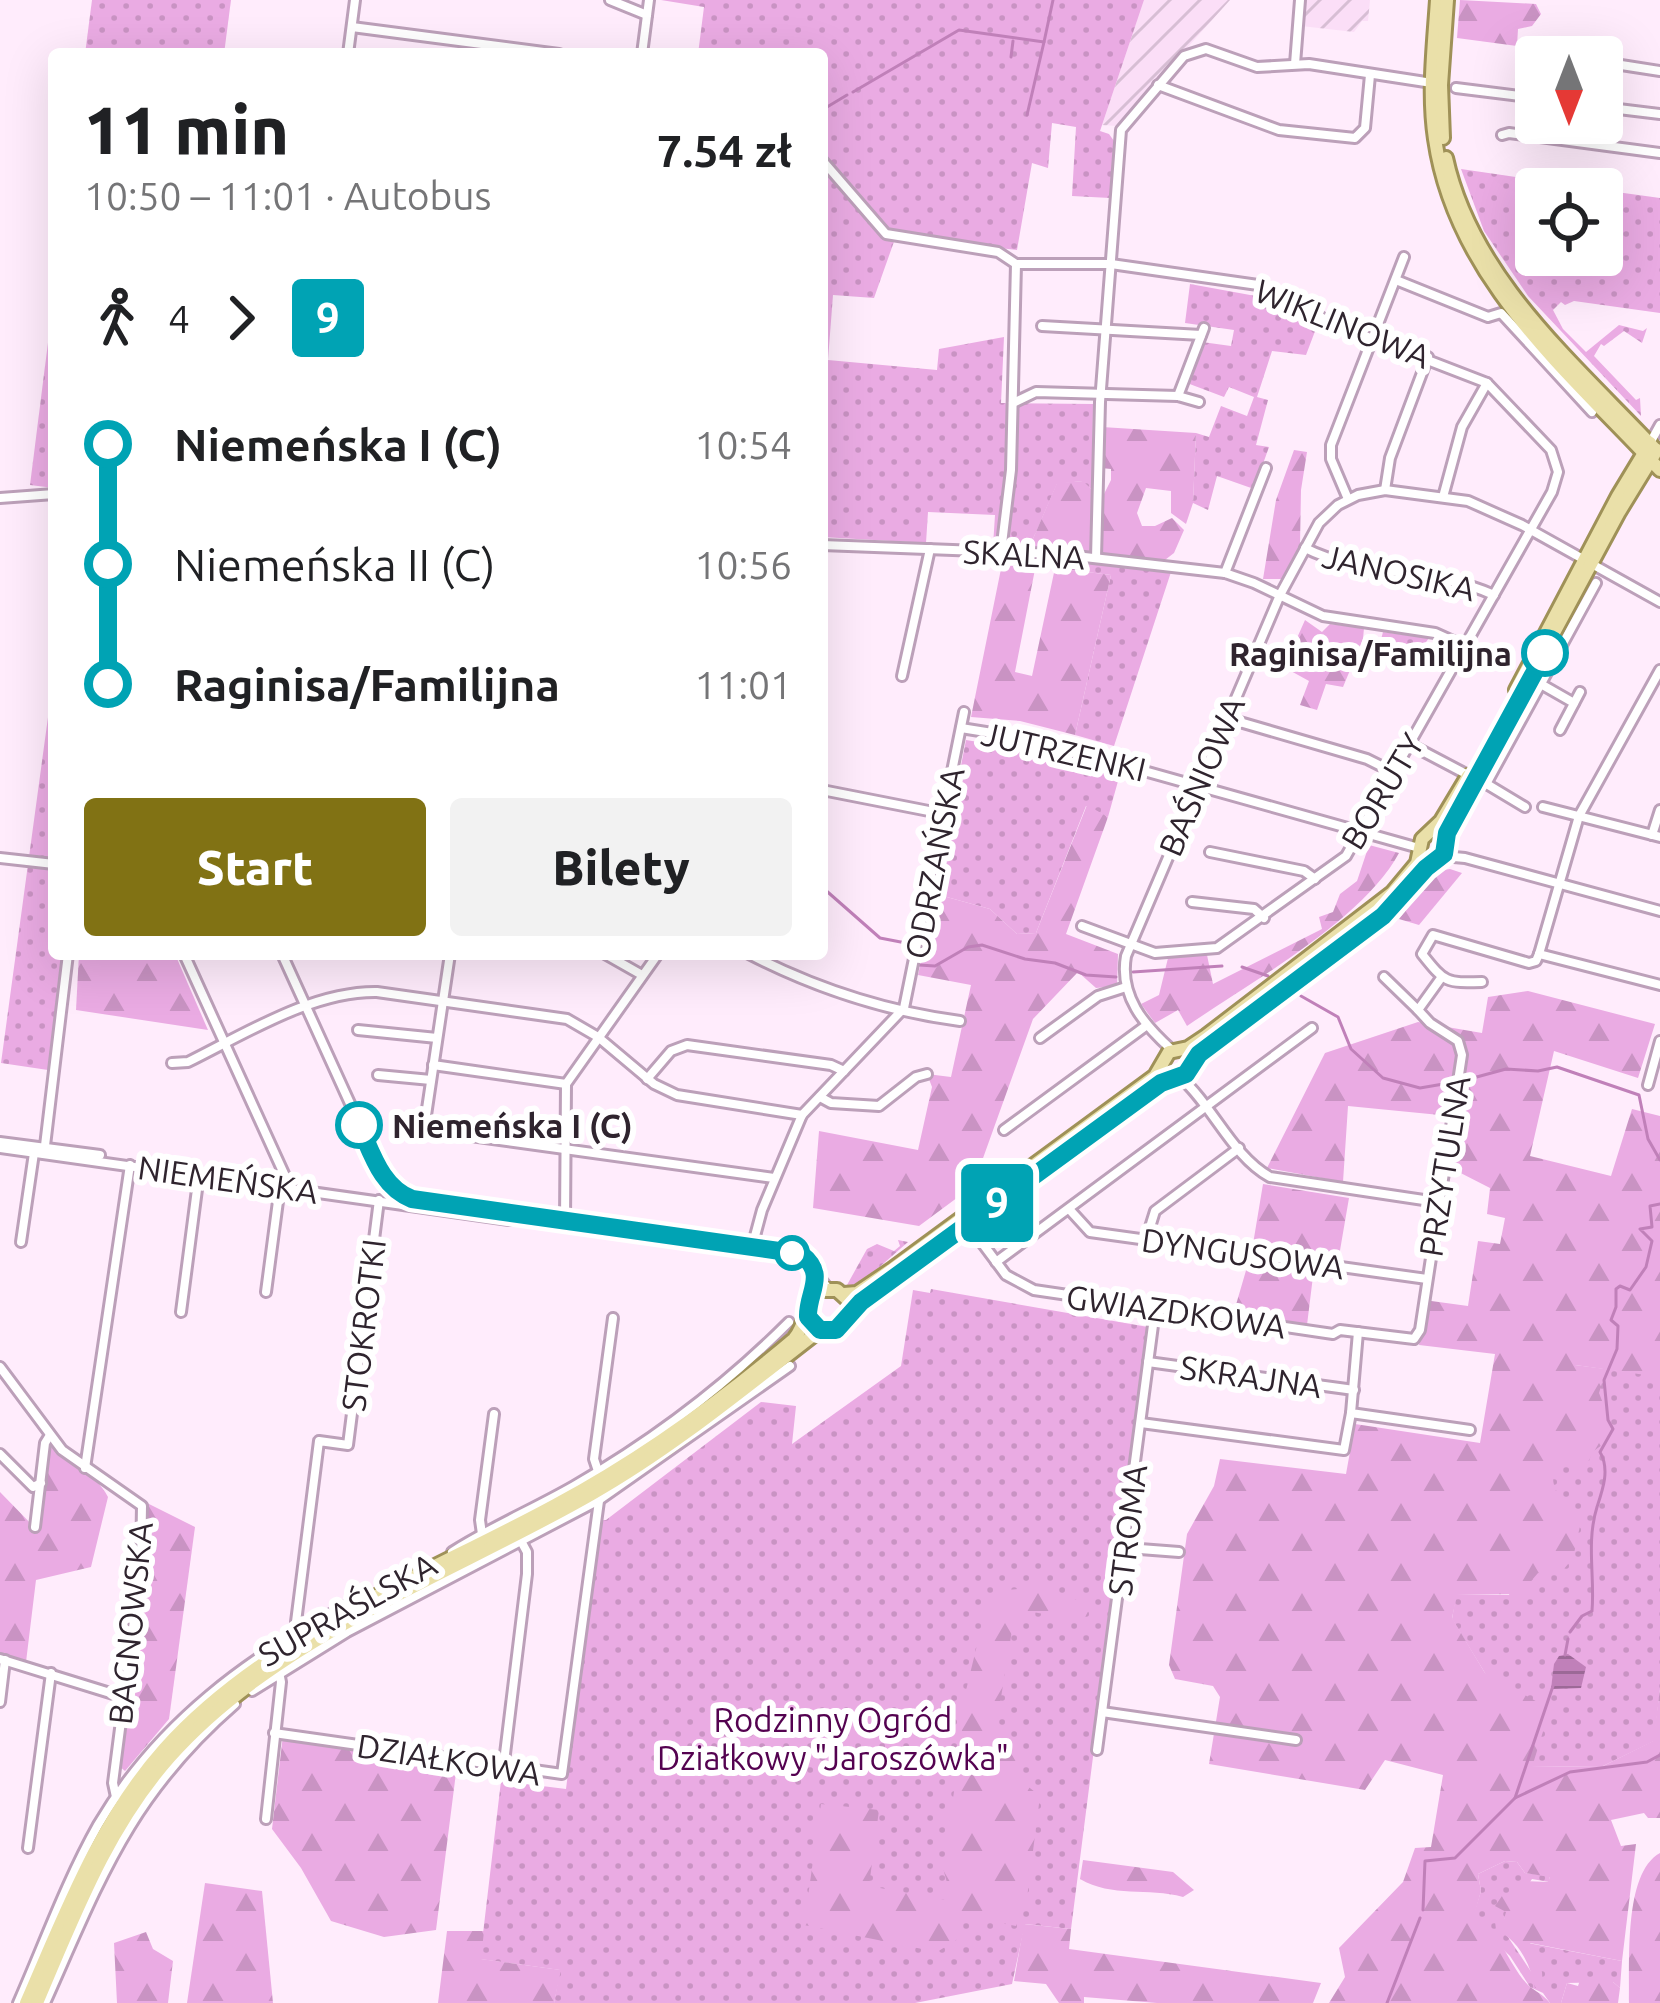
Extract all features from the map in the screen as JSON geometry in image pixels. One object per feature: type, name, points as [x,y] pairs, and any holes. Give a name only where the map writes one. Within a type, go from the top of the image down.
[{"type":"main road","points":[[22,2003],[85,1868],[116,1814],[153,1762],[202,1710],[304,1637],[556,1505],[633,1458],[800,1333],[808,1304],[822,1291],[856,1293],[897,1270],[968,1225],[1161,1083],[1183,1073],[1199,1054],[1383,916],[1442,851],[1565,606],[1655,454],[1600,405],[1509,307],[1473,256],[1441,175],[1432,83],[1437,0]]},
{"type":"main road","points":[[1447,0],[1442,133],[1462,212],[1508,289],[1600,405]]},
{"type":"main road","points":[[808,1317],[820,1330],[842,1328],[850,1313],[897,1270],[1130,1095],[1170,1055],[1206,1036],[1373,911],[1409,874],[1423,843],[1476,780],[1535,681],[1565,606]]},
{"type":"main road","points":[[1423,843],[1442,851]]},
{"type":"main road","points":[[1423,843],[1426,859],[1442,851]]},
{"type":"main road","points":[[1170,1055],[1187,1054],[1183,1073]]},
{"type":"main road","points":[[1170,1055],[1166,1072],[1183,1073]]},
{"type":"main road","points":[[844,1294],[850,1313]]},
{"type":"main road","points":[[41,2003],[94,1871],[124,1819],[147,1784],[208,1717],[309,1645],[638,1466],[820,1330]]},
{"type":"street","points":[[349,48],[355,0]]},
{"type":"street","points":[[610,0],[647,15]]},
{"type":"street","points":[[643,48],[649,0]]},
{"type":"street","points":[[1295,64],[1300,0]]},
{"type":"street","points":[[352,26],[515,48]]},
{"type":"street","points":[[1096,558],[1120,130],[1190,51],[1201,49],[1257,67],[1295,64],[1432,83]]},
{"type":"street","points":[[1623,65],[1660,71]]},
{"type":"street","points":[[1158,85],[1279,130],[1355,138],[1365,128],[1370,74]]},
{"type":"street","points":[[1456,88],[1515,95]]},
{"type":"street","points":[[1623,110],[1660,115]]},
{"type":"street","points":[[1502,135],[1660,153]]},
{"type":"street","name":"WIKLINOWA","points":[[828,167],[886,234],[998,252],[1016,263],[1111,264],[1270,289],[1318,316],[1486,383],[1552,450],[1557,462],[1557,482],[1531,530]]},
{"type":"street","points":[[1404,257],[1330,451],[1348,499],[1385,490],[1492,509],[1659,601]]},
{"type":"street","points":[[1001,552],[1009,508],[1016,263]]},
{"type":"street","name":"WIKLINOWA","points":[[1396,280],[1488,317],[1501,314],[1600,405]]},
{"type":"street","points":[[1042,326],[1203,332],[1178,396]]},
{"type":"street","points":[[1385,490],[1390,458],[1429,357]]},
{"type":"street","points":[[1443,497],[1462,427],[1486,383]]},
{"type":"street","points":[[1011,405],[1032,392],[1178,396],[1199,402]]},
{"type":"street","points":[[1655,454],[1660,425]]},
{"type":"street","points":[[1225,573],[1266,468]]},
{"type":"street","points":[[0,498],[48,494]]},
{"type":"street","name":"BAŚNIOWA","points":[[1126,987],[1124,967],[1130,946],[1280,595],[1318,523],[1348,499]]},
{"type":"street","name":"BORUTY","points":[[1082,926],[1155,953],[1205,951],[1227,944],[1346,856],[1531,530]]},
{"type":"street","name":"SKALNA","points":[[828,545],[1096,558],[1225,573],[1323,616],[1435,633],[1466,646]]},
{"type":"street","name":"JANOSIKA","points":[[1304,548],[1345,565],[1461,580],[1494,595]]},
{"type":"street","points":[[902,676],[930,549]]},
{"type":"street","points":[[1574,704],[1535,681],[1596,583]]},
{"type":"street","points":[[1482,982],[1448,983],[1441,978],[1422,955],[1433,935],[1528,963],[1539,954],[1579,816],[1660,670]]},
{"type":"street","points":[[1560,730],[1580,692]]},
{"type":"street","name":"ODRZAŃSKA","points":[[902,1013],[964,712]]},
{"type":"street","points":[[1226,718],[1366,759],[1395,773]]},
{"type":"street","name":"JUTRZENKI","points":[[961,728],[1030,739],[1374,835],[1423,843]]},
{"type":"street","points":[[1411,745],[1525,807]]},
{"type":"street","points":[[828,791],[944,814]]},
{"type":"street","points":[[1543,807],[1656,836],[1660,810]]},
{"type":"street","points":[[1442,851],[1660,911]]},
{"type":"street","points":[[1210,852],[1304,871],[1315,879]]},
{"type":"street","points":[[0,858],[48,863]]},
{"type":"street","points":[[1192,902],[1254,910],[1264,918]]},
{"type":"street","points":[[1539,954],[1660,985]]},
{"type":"street","points":[[21,1242],[41,1151],[67,960]]},
{"type":"street","points":[[187,960],[285,1186],[266,1292]]},
{"type":"street","name":"NIEMEŃSKA","points":[[285,960],[392,1189],[417,1201],[801,1254],[810,1262],[822,1291]]},
{"type":"street","points":[[424,1129],[449,960]]},
{"type":"street","points":[[616,960],[642,974]]},
{"type":"street","points":[[565,1221],[566,1084],[653,960]]},
{"type":"street","points":[[762,960],[819,987],[902,1013],[960,1021]]},
{"type":"street","points":[[1384,976],[1418,1010],[1441,978]]},
{"type":"street","points":[[1040,1038],[1098,996],[1126,987],[1170,1055]]},
{"type":"street","points":[[172,1064],[188,1062],[306,1007],[364,992],[550,1014],[598,1036],[647,1078],[677,1095],[802,1115]]},
{"type":"street","name":"PRZYTULNA","points":[[1412,1340],[1419,1334],[1462,1051],[1458,1041],[1418,1010]]},
{"type":"street","points":[[752,1247],[774,1178],[802,1115],[902,1013]]},
{"type":"street","points":[[1004,1130],[1147,1025]]},
{"type":"street","points":[[996,1262],[1312,1028]]},
{"type":"street","points":[[358,1030],[437,1038]]},
{"type":"street","points":[[1648,1085],[1660,1041]]},
{"type":"street","points":[[647,1078],[671,1051],[687,1045],[831,1065],[844,1071]]},
{"type":"street","points":[[433,1065],[566,1084]]},
{"type":"street","points":[[1183,1073],[1252,1165],[1278,1180],[1437,1202]]},
{"type":"street","points":[[820,1096],[831,1103],[879,1106],[916,1077],[927,1074]]},
{"type":"street","points":[[379,1075],[431,1080]]},
{"type":"street","points":[[405,1127],[774,1178]]},
{"type":"street","name":"NIEMEŃSKA","points":[[0,1145],[509,1220],[523,1220],[524,1215]]},
{"type":"street","points":[[1146,1240],[1155,1211],[1239,1148]]},
{"type":"street","points":[[41,1151],[100,1155]]},
{"type":"street","points":[[85,1468],[130,1165]]},
{"type":"street","points":[[181,1312],[199,1174]]},
{"type":"street","name":"STOKROTKI","points":[[298,1631],[319,1441],[348,1445],[380,1200]]},
{"type":"street","name":"DYNGUSOWA","points":[[1069,1209],[1090,1232],[1427,1279]]},
{"type":"street","name":"GWIAZDKOWA","points":[[968,1225],[1013,1281],[1034,1290],[1333,1334],[1340,1330],[1412,1340]]},
{"type":"street","name":"STROMA","points":[[1097,1750],[1155,1310]]},
{"type":"street","points":[[598,1472],[594,1459],[614,1318]]},
{"type":"street","name":"SUPRAŚLSKA","points":[[22,2003],[78,1864],[116,1797],[161,1740],[203,1699],[298,1631],[598,1472],[702,1399],[789,1322]]},
{"type":"street","points":[[1141,1423],[1344,1450],[1358,1332]]},
{"type":"street","name":"SKRAJNA","points":[[1148,1362],[1354,1390]]},
{"type":"street","name":"SUPRAŚLSKA","points":[[41,2003],[100,1875],[153,1790],[212,1724],[279,1672],[599,1500],[790,1366]]},
{"type":"street","name":"BAGNOWSKA","points":[[0,1367],[50,1435],[85,1468],[139,1501],[145,1518],[113,1783],[116,1797]]},
{"type":"street","points":[[1351,1413],[1470,1430]]},
{"type":"street","points":[[482,1534],[494,1414]]},
{"type":"street","points":[[35,1527],[45,1443],[50,1435]]},
{"type":"street","points":[[0,1454],[33,1487],[40,1483]]},
{"type":"street","name":"DZIAŁKOWA","points":[[274,1732],[562,1774],[599,1500]]},
{"type":"street","points":[[504,1762],[527,1574],[527,1552],[521,1541]]},
{"type":"street","points":[[1126,1548],[1179,1552]]},
{"type":"street","points":[[0,1702],[3,1659],[123,1696]]},
{"type":"street","points":[[28,1848],[51,1672]]},
{"type":"street","points":[[266,1819],[279,1672]]},
{"type":"street","points":[[1102,1712],[1295,1740]]},
{"type":"shaded area","points":[[1144,0],[1230,0],[1117,126],[1102,125]]},
{"type":"shaded area","points":[[1305,0],[1370,0],[1368,21],[1362,21],[1354,32],[1301,26]]},
{"type":"shaded area","points":[[1568,1654],[1586,1667],[1581,1688],[1551,1689],[1554,1664],[1559,1656]]},
{"type":"green space","points":[[92,0],[231,0],[225,48],[86,48]]},
{"type":"green space","points":[[661,0],[1144,0],[1100,131],[1114,141],[1110,198],[1072,196],[1076,127],[1052,123],[1048,168],[1032,163],[1017,250],[896,236],[874,298],[833,295],[828,360],[828,48],[699,48],[704,7]]},
{"type":"green space","points":[[1460,0],[1536,4],[1541,14],[1532,26],[1518,29],[1515,46],[1457,38]]},
{"type":"green space","points":[[1461,169],[1515,177],[1515,276],[1623,276],[1623,193],[1660,198],[1660,313],[1574,301],[1561,302],[1553,310],[1563,329],[1586,352],[1619,325],[1647,328],[1642,343],[1624,331],[1601,344],[1594,356],[1636,400],[1640,398],[1641,416],[1528,296],[1484,231]]},
{"type":"green space","points":[[1190,284],[1272,299],[1317,326],[1306,355],[1272,351],[1257,397],[1268,400],[1256,445],[1269,447],[1254,489],[1217,476],[1208,510],[1193,503],[1196,433],[1209,437],[1221,406],[1247,416],[1254,397],[1229,387],[1224,397],[1187,383],[1202,342],[1231,346],[1234,330],[1185,323]]},
{"type":"green space","points":[[1004,337],[1001,403],[1093,404],[1092,490],[1082,481],[1057,484],[1029,548],[993,546],[995,515],[928,512],[926,543],[828,537],[828,360],[937,370],[939,349]]},
{"type":"green space","points":[[48,342],[48,487],[30,485]]},
{"type":"green space","points":[[1102,427],[1196,433],[1193,503],[1186,524],[1171,513],[1171,491],[1146,488],[1137,513],[1142,526],[1172,518],[1184,530],[1174,553],[1161,563],[1029,548],[1057,483],[1083,481],[1097,495],[1104,494],[1111,469],[1101,468]]},
{"type":"green space","points":[[1294,450],[1307,452],[1300,545],[1282,579],[1263,579],[1276,500]]},
{"type":"green space","points":[[1003,559],[1037,559],[1015,672],[1032,676],[1055,568],[1111,575],[1075,735],[1020,721],[971,717]]},
{"type":"green space","points":[[1057,559],[1171,572],[1114,746],[1075,735],[1111,575],[1055,568]]},
{"type":"green space","points":[[1305,620],[1322,632],[1330,624],[1364,628],[1343,687],[1326,684],[1317,710],[1300,705],[1309,681],[1289,670],[1299,651],[1293,647]]},
{"type":"green space","points":[[1383,632],[1429,638],[1415,657],[1386,655],[1375,662]]},
{"type":"green space","points":[[48,717],[48,960],[61,960],[48,1070],[1,1063]]},
{"type":"green space","points":[[966,740],[1120,774],[1108,817],[1086,806],[1036,933],[1017,934],[990,909],[936,894]]},
{"type":"green space","points":[[1087,805],[1108,817],[1066,934],[1118,954],[1117,986],[1096,988],[1078,972],[1033,1019],[973,1186],[919,1226],[813,1208],[819,1131],[918,1150],[932,1087],[927,1074],[951,1077],[971,985],[918,975],[936,894],[990,909],[1017,934],[1036,933]]},
{"type":"green space","points":[[1369,845],[1399,853],[1382,878],[1333,926],[1187,1026],[1178,1010],[1155,1023],[1141,1004],[1159,995],[1168,958],[1207,955],[1213,984],[1322,929],[1319,917],[1333,912],[1340,894],[1357,881]]},
{"type":"green space","points":[[1437,871],[1462,873],[1419,925],[1399,919]]},
{"type":"green space","points":[[79,960],[178,960],[208,1030],[76,1010]]},
{"type":"green space","points":[[1528,991],[1655,1024],[1638,1078],[1554,1051],[1530,1156],[1611,1176],[1632,1109],[1660,1116],[1660,1377],[1575,1365],[1605,1373],[1599,1393],[1613,1429],[1592,1452],[1587,1467],[1560,1463],[1555,1471],[1558,1494],[1580,1526],[1573,1558],[1559,1575],[1538,1573],[1520,1594],[1457,1595],[1452,1618],[1485,1673],[1550,1709],[1532,1767],[1603,1766],[1653,1741],[1660,1689],[1660,1818],[1644,1813],[1611,1820],[1621,1846],[1636,1844],[1622,1961],[1530,1943],[1543,1988],[1535,1988],[1522,1954],[1496,1930],[1495,1921],[1504,1919],[1506,1912],[1495,1906],[1502,1896],[1521,1891],[1521,1881],[1548,1882],[1550,1877],[1525,1873],[1517,1862],[1505,1861],[1478,1874],[1481,1891],[1473,1920],[1491,1933],[1528,1985],[1550,2003],[1329,2003],[1345,1977],[1339,1948],[1403,1882],[1415,1848],[1431,1847],[1443,1775],[1385,1760],[1365,1790],[1209,1764],[1220,1697],[1213,1686],[1175,1679],[1169,1665],[1187,1534],[1214,1486],[1220,1459],[1346,1474],[1355,1424],[1480,1443],[1495,1354],[1419,1345],[1424,1300],[1468,1306],[1478,1241],[1500,1244],[1505,1218],[1487,1214],[1490,1188],[1443,1164],[1450,1116],[1348,1106],[1343,1182],[1267,1168],[1325,1053],[1418,1022],[1482,1033],[1488,997]]},
{"type":"green space","points":[[1263,1184],[1349,1198],[1338,1262],[1315,1260],[1307,1325],[1233,1315],[1252,1250]]},
{"type":"green space","points":[[898,1240],[908,1242],[859,1285],[847,1285],[867,1249],[877,1244],[894,1251],[900,1246]]},
{"type":"green space","name":"Rodzinny Ogród Działkowy \"Jaroszówka\"","points":[[931,1289],[1148,1327],[1071,1929],[1025,1924],[1012,1984],[915,2003],[554,2003],[560,1970],[480,1959],[501,1781],[566,1789],[600,1520],[761,1402],[796,1406],[792,1444],[901,1366],[913,1290],[930,1293]]},
{"type":"green space","points":[[1575,1365],[1660,1376],[1660,1689],[1654,1741],[1603,1766],[1531,1767],[1485,1673],[1452,1619],[1456,1595],[1509,1595]]},
{"type":"green space","points":[[49,1438],[108,1497],[91,1567],[36,1580],[26,1662],[0,1656],[0,1492],[38,1531]]},
{"type":"green space","points":[[145,1502],[195,1527],[169,1719],[125,1771],[119,1766]]},
{"type":"green space","points":[[1044,1586],[1091,1606],[1083,1621],[1027,1611],[1014,1618],[997,1722],[1016,1748],[1021,1781],[1040,1796],[1027,1898],[1016,1926],[963,1916],[958,1939],[937,1952],[804,1925],[821,1804],[879,1810],[869,1886],[952,1901],[943,1868],[962,1736],[961,1711],[986,1608],[1008,1590]]},
{"type":"green space","points":[[283,1735],[457,1765],[436,1930],[384,1937],[331,1921],[272,1829]]},
{"type":"green space","points":[[1660,1853],[1660,2003],[1629,2003],[1634,1899],[1648,1864]]},
{"type":"green space","points":[[1083,1860],[1173,1872],[1194,1890],[1183,1897],[1092,1885],[1080,1879]]},
{"type":"green space","points":[[1505,1861],[1517,1862],[1525,1873],[1550,1876],[1549,1882],[1532,1879],[1504,1919],[1506,1934],[1532,1973],[1528,1943],[1622,1961],[1620,1988],[1613,1982],[1567,1983],[1561,2003],[1550,2003],[1530,1987],[1510,1956],[1472,1920],[1481,1891],[1478,1874]]},
{"type":"green space","points":[[205,1883],[262,1891],[273,2003],[187,2003]]},
{"type":"green space","points":[[1024,1924],[1071,1929],[1069,1949],[1321,1983],[1313,2003],[1157,2003],[1084,1997],[1084,2003],[1059,2003],[1046,1984],[1014,1981]]},
{"type":"green space","points":[[447,1931],[484,1931],[481,1959],[561,1970],[554,2003],[438,2003]]},
{"type":"green space","points":[[146,1932],[153,1949],[173,1961],[168,2003],[117,2003],[114,1943]]},
{"type":"green space","points":[[1581,1977],[1613,1982],[1620,1988],[1618,2003],[1561,2003],[1567,1983],[1578,1986]]},
{"type":"waterway","points":[[853,92],[959,30],[1044,42],[1053,0]]},
{"type":"waterway","points":[[1011,57],[1013,41]]},
{"type":"waterway","points":[[1027,115],[1044,42]]},
{"type":"waterway","points":[[828,106],[847,95]]},
{"type":"waterway","points":[[828,892],[880,938],[911,944]]},
{"type":"waterway","points":[[919,965],[935,966],[968,947],[982,945],[1086,975],[1116,977]]},
{"type":"waterway","points":[[1133,972],[1222,966]]},
{"type":"waterway","points":[[1242,967],[1268,976]]},
{"type":"waterway","points":[[1301,996],[1338,1017],[1351,1049],[1383,1078],[1420,1088],[1455,1082]]},
{"type":"waterway","points":[[1462,1081],[1506,1069],[1557,1067],[1639,1095],[1648,1139],[1660,1160]]},
{"type":"waterway","points":[[1570,1632],[1592,1611],[1592,1533],[1605,1472],[1600,1452],[1613,1429],[1604,1380],[1617,1349],[1618,1326],[1611,1320],[1616,1289],[1630,1290],[1646,1267],[1652,1241],[1640,1229],[1652,1227],[1650,1206],[1660,1204]]},
{"type":"waterway","points":[[1565,1655],[1568,1639]]},
{"type":"waterway","points":[[1423,1910],[1425,1861],[1455,1858],[1515,1798],[1553,1686]]},
{"type":"waterway","points":[[1515,1798],[1570,1772],[1647,1762],[1660,1755]]},
{"type":"waterway","points":[[1387,2003],[1420,1918]]},
{"type":"bus line","name":"9","points":[[359,1125],[386,1180],[412,1199],[801,1254],[810,1262],[816,1281],[808,1317],[820,1330],[842,1328],[861,1302],[1161,1083],[1186,1074],[1199,1054],[1398,902],[1444,854],[1447,833],[1545,653]]},
{"type":"place","name":"Raginisa/Familijna","points":[[1545,653]]},
{"type":"place","name":"Niemeńska I (C)","points":[[359,1125]]}]
